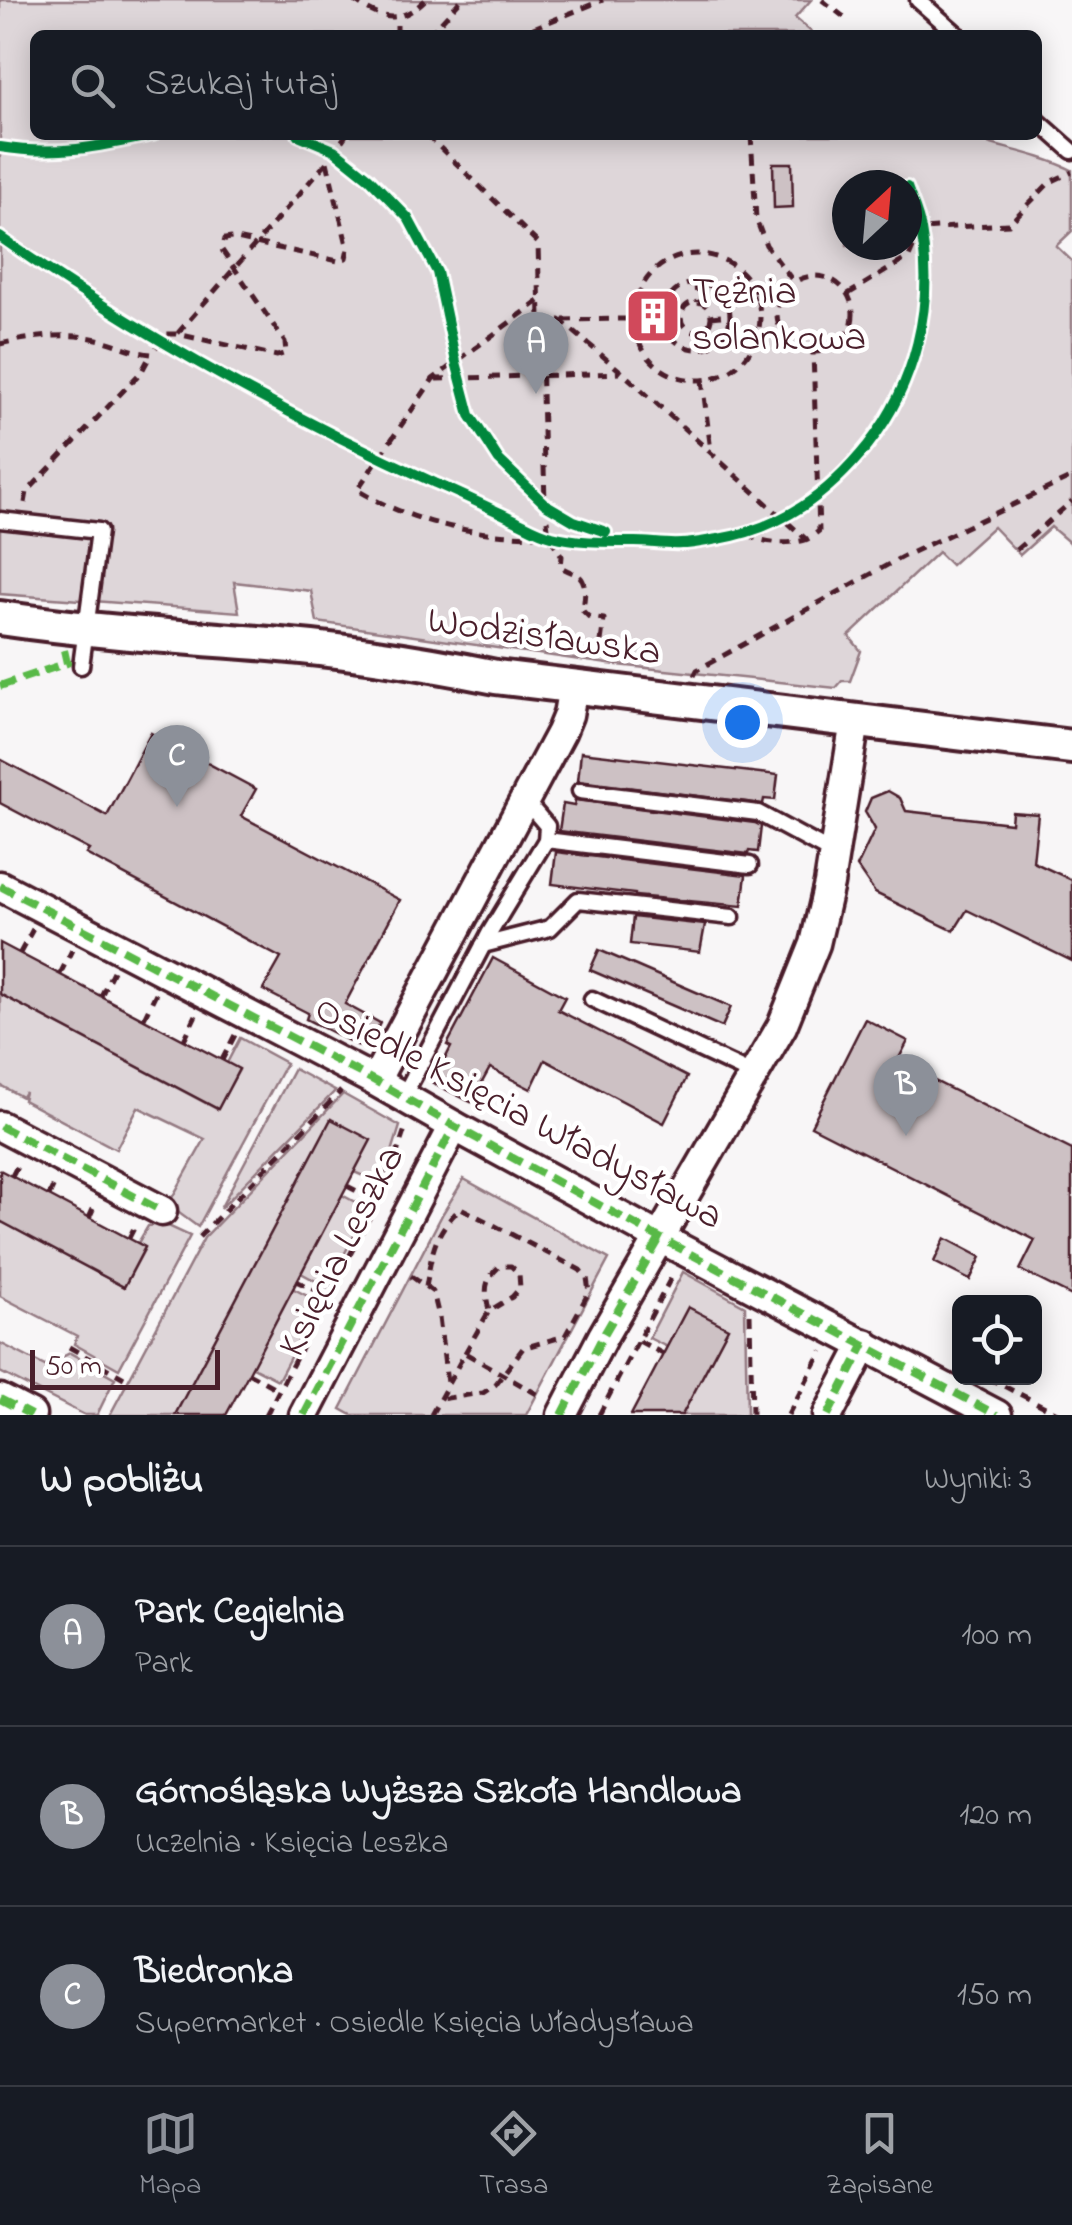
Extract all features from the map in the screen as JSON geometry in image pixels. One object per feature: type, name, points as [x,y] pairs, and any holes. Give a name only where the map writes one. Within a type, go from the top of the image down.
[{"type":"street","name":"Wodzisławska","points":[[1,618],[308,648],[496,677],[585,679],[855,721],[1072,748]]},
{"type":"street","points":[[375,1081],[585,679]]},
{"type":"street","points":[[558,1409],[782,1026],[816,944],[855,721]]},
{"type":"street","name":"Osiedle Księcia Władysława","points":[[0,886],[375,1081],[405,1110],[454,1126],[997,1415]]},
{"type":"street","points":[[0,1126],[162,1211]]},
{"type":"street","name":"Księcia Leszka","points":[[304,1415],[454,1126]]},
{"type":"street","points":[[828,1415],[865,1344]]},
{"type":"street","points":[[0,1399],[31,1415]]},
{"type":"lane","points":[[918,0],[952,30]]},
{"type":"lane","points":[[1042,124],[1072,151]]},
{"type":"lane","points":[[0,520],[98,531],[82,666]]},
{"type":"lane","points":[[580,791],[758,813],[834,854]]},
{"type":"lane","points":[[405,1110],[483,945],[546,840],[547,826],[524,799]]},
{"type":"lane","points":[[546,840],[750,865]]},
{"type":"lane","points":[[483,945],[550,928],[578,900],[732,917]]},
{"type":"lane","points":[[592,1000],[754,1076]]},
{"type":"path","points":[[353,0],[370,12],[390,18],[412,13],[425,0]]},
{"type":"path","points":[[434,30],[462,0]]},
{"type":"path","points":[[528,30],[603,0]]},
{"type":"path","points":[[822,0],[844,17]]},
{"type":"path","points":[[397,16],[397,30]]},
{"type":"path","points":[[176,334],[257,244],[342,140]]},
{"type":"path","points":[[432,140],[538,244],[549,536],[562,556],[561,567],[585,581],[584,611],[589,617],[604,619],[585,679]]},
{"type":"path","points":[[752,140],[756,218],[766,245],[794,282]]},
{"type":"path","points":[[316,142],[346,160]]},
{"type":"path","points":[[21,522],[26,492],[142,370],[167,334],[277,356],[286,353],[285,342],[222,250],[225,239],[232,238],[338,261],[346,258],[348,249],[326,162]]},
{"type":"path","points":[[922,229],[1009,224],[1050,182],[1072,172]]},
{"type":"path","points":[[922,238],[923,247]]},
{"type":"path","points":[[689,253],[710,254],[730,262],[746,276],[758,296],[760,330],[750,354],[716,378],[675,376],[656,366],[635,331],[639,289],[651,272],[668,260],[689,253]]},
{"type":"path","points":[[848,294],[903,260]]},
{"type":"path","points":[[802,277],[828,277],[848,294],[854,317],[845,338],[836,346],[813,352],[800,350],[781,332],[777,314],[782,294],[802,277]]},
{"type":"path","points":[[696,282],[696,302]]},
{"type":"path","points":[[696,282],[718,289],[726,298],[730,315],[729,326],[720,341],[699,350],[671,337],[664,318],[669,297],[686,284],[696,282]]},
{"type":"path","points":[[729,305],[758,296]]},
{"type":"path","points":[[541,300],[433,379],[357,490],[380,504],[440,526],[509,536],[566,538]]},
{"type":"path","points":[[692,302],[708,308],[711,317],[705,328],[697,332],[685,326],[681,318],[684,308],[692,302]]},
{"type":"path","points":[[761,314],[777,314]]},
{"type":"path","points":[[711,317],[730,315]]},
{"type":"path","points":[[540,320],[681,318]]},
{"type":"path","points":[[560,320],[711,454],[791,513],[807,540]]},
{"type":"path","points":[[729,326],[760,330]]},
{"type":"path","points":[[145,333],[177,352]]},
{"type":"path","points":[[0,344],[54,335],[95,338],[151,354]]},
{"type":"path","points":[[453,348],[465,397]]},
{"type":"path","points":[[746,534],[757,540],[807,540],[819,531],[813,352]]},
{"type":"path","points":[[433,379],[624,374]]},
{"type":"path","points":[[702,380],[711,454]]},
{"type":"path","points":[[365,450],[394,464]]},
{"type":"path","points":[[693,678],[697,670],[902,557],[1072,477]]},
{"type":"path","points":[[731,536],[746,534],[791,513],[830,486]]},
{"type":"path","points":[[534,492],[560,512]]},
{"type":"path","points":[[1016,550],[1072,501]]},
{"type":"path","points":[[518,521],[549,536]]},
{"type":"path","points":[[20,953],[34,926],[48,934]]},
{"type":"path","points":[[60,940],[74,947],[60,974]]},
{"type":"path","points":[[101,996],[114,968]]},
{"type":"path","points":[[144,1018],[157,991],[171,998]]},
{"type":"path","points":[[184,1040],[198,1012],[210,1019]]},
{"type":"path","points":[[223,1026],[250,1040]]},
{"type":"path","points":[[222,1060],[236,1032]]},
{"type":"path","points":[[200,1237],[343,1089]]},
{"type":"path","points":[[266,1415],[386,1186],[405,1110]]},
{"type":"path","points":[[347,1186],[378,1202]]},
{"type":"path","points":[[426,1287],[432,1250],[444,1223],[462,1208],[580,1270],[587,1278],[589,1292],[565,1336],[523,1348],[495,1385],[482,1393],[440,1399]]},
{"type":"path","points":[[432,1415],[489,1311],[520,1288],[519,1274],[511,1266],[500,1266],[490,1276],[486,1292],[489,1311]]},
{"type":"path","points":[[599,1415],[676,1270]]},
{"type":"path","points":[[410,1276],[433,1292],[447,1386]]},
{"type":"path","points":[[296,1281],[328,1296]]},
{"type":"path","points":[[750,1301],[752,1415]]},
{"type":"path","points":[[638,1340],[663,1354]]},
{"type":"path","points":[[788,1415],[827,1341]]},
{"type":"path","points":[[69,1347],[124,1378]]},
{"type":"path","points":[[466,1353],[558,1409]]},
{"type":"path","points":[[248,1374],[280,1390]]},
{"type":"path","points":[[1002,1385],[1061,1415]]},
{"type":"shaded area","points":[[0,0],[811,0],[795,18],[809,30],[30,30],[30,140],[979,140],[1072,170],[1072,231],[1056,246],[1072,261],[1072,545],[1051,527],[1020,555],[993,527],[951,565],[938,552],[849,636],[861,651],[850,681],[842,681],[836,688],[608,664],[317,622],[311,591],[234,582],[239,612],[0,594]]},
{"type":"shaded area","points":[[0,994],[217,1109],[239,1070],[227,1063],[240,1038],[286,1063],[198,1227],[168,1205],[205,1139],[138,1107],[116,1149],[23,1100],[25,1092],[22,1097],[0,1085]]},
{"type":"shaded area","points":[[294,1069],[335,1091],[220,1209]]},
{"type":"shaded area","points":[[343,1094],[400,1126],[382,1184],[354,1172],[331,1120],[175,1415],[110,1415],[204,1238]]},
{"type":"shaded area","points":[[464,1179],[609,1259],[526,1415],[352,1415],[341,1409]]},
{"type":"shaded area","points":[[342,1195],[368,1209],[327,1287],[301,1273]]},
{"type":"shaded area","points":[[0,1221],[124,1287],[145,1248],[138,1243],[148,1226],[162,1223],[190,1236],[119,1369],[74,1344],[77,1336],[0,1296]]},
{"type":"shaded area","points":[[683,1272],[745,1306],[747,1415],[682,1415],[727,1329],[667,1347],[649,1338]]},
{"type":"shaded area","points":[[292,1288],[319,1302],[278,1380],[251,1366]]},
{"type":"shaded area","points":[[0,1343],[45,1366],[70,1353],[115,1378],[97,1415],[85,1415],[0,1372]]},
{"type":"building","points":[[773,163],[792,163],[793,207],[774,208]]},
{"type":"building","points":[[151,733],[256,789],[241,816],[400,900],[345,1004],[380,1023],[376,1031],[380,1034],[371,1052],[306,1019],[308,1013],[263,990],[281,958],[86,854],[89,850],[0,803],[0,759],[107,816]]},
{"type":"building","points":[[581,752],[778,775],[775,800],[764,799],[763,804],[578,781]]},
{"type":"building","points":[[888,791],[900,798],[906,811],[1011,823],[1012,812],[1038,814],[1033,862],[1072,880],[1072,961],[967,910],[954,931],[875,893],[857,867],[875,829],[865,812],[871,798]]},
{"type":"building","points":[[575,800],[755,823],[761,826],[758,852],[748,854],[559,831],[563,804],[574,806]]},
{"type":"building","points":[[556,852],[746,875],[742,906],[552,884]]},
{"type":"building","points":[[633,917],[705,925],[700,952],[630,944]]},
{"type":"building","points":[[0,943],[239,1069],[218,1109],[0,994]]},
{"type":"building","points":[[599,950],[731,1007],[722,1027],[590,970]]},
{"type":"building","points":[[493,958],[565,997],[558,1010],[687,1077],[664,1123],[545,1060],[531,1089],[490,1068],[471,1102],[433,1083],[451,1047],[447,1045]]},
{"type":"building","points":[[865,1019],[908,1041],[897,1062],[1072,1150],[1072,1296],[1020,1270],[1035,1240],[811,1126]]},
{"type":"building","points":[[331,1119],[371,1140],[244,1382],[226,1415],[175,1415]]},
{"type":"building","points":[[0,1170],[145,1247],[124,1287],[0,1221]]},
{"type":"building","points":[[945,1238],[981,1257],[970,1280],[934,1262]]},
{"type":"building","points":[[688,1307],[728,1328],[682,1415],[631,1415]]},
{"type":"marked path","points":[[0,686],[67,663],[64,650]]},
{"type":"marked path","points":[[0,886],[375,1081],[660,1238],[997,1415]]},
{"type":"marked path","points":[[0,1126],[162,1211]]},
{"type":"marked path","points":[[304,1415],[454,1126]]},
{"type":"marked path","points":[[562,1415],[660,1238]]},
{"type":"marked path","points":[[828,1415],[865,1344]]},
{"type":"marked path","points":[[0,1399],[31,1415]]},
{"type":"cycle path","points":[[0,147],[77,149],[129,140]]},
{"type":"cycle path","points":[[310,140],[334,150],[369,178],[408,218],[437,272],[470,415],[499,460],[545,504],[574,521],[606,532]]},
{"type":"cycle path","points":[[0,237],[105,307],[212,370],[321,429],[536,531],[583,541],[686,544],[741,534],[783,518],[820,494],[868,445],[898,397],[917,343],[925,287],[922,238]]},
{"type":"place","name":"Tężnia solankowa","points":[[653,316]]},
{"type":"place","name":"Park Cegielnia","points":[[536,394]]},
{"type":"place","name":"Biedronka","points":[[177,807]]},
{"type":"place","name":"Górnośląska Wyższa Szkoła Handlowa","points":[[906,1136]]}]
